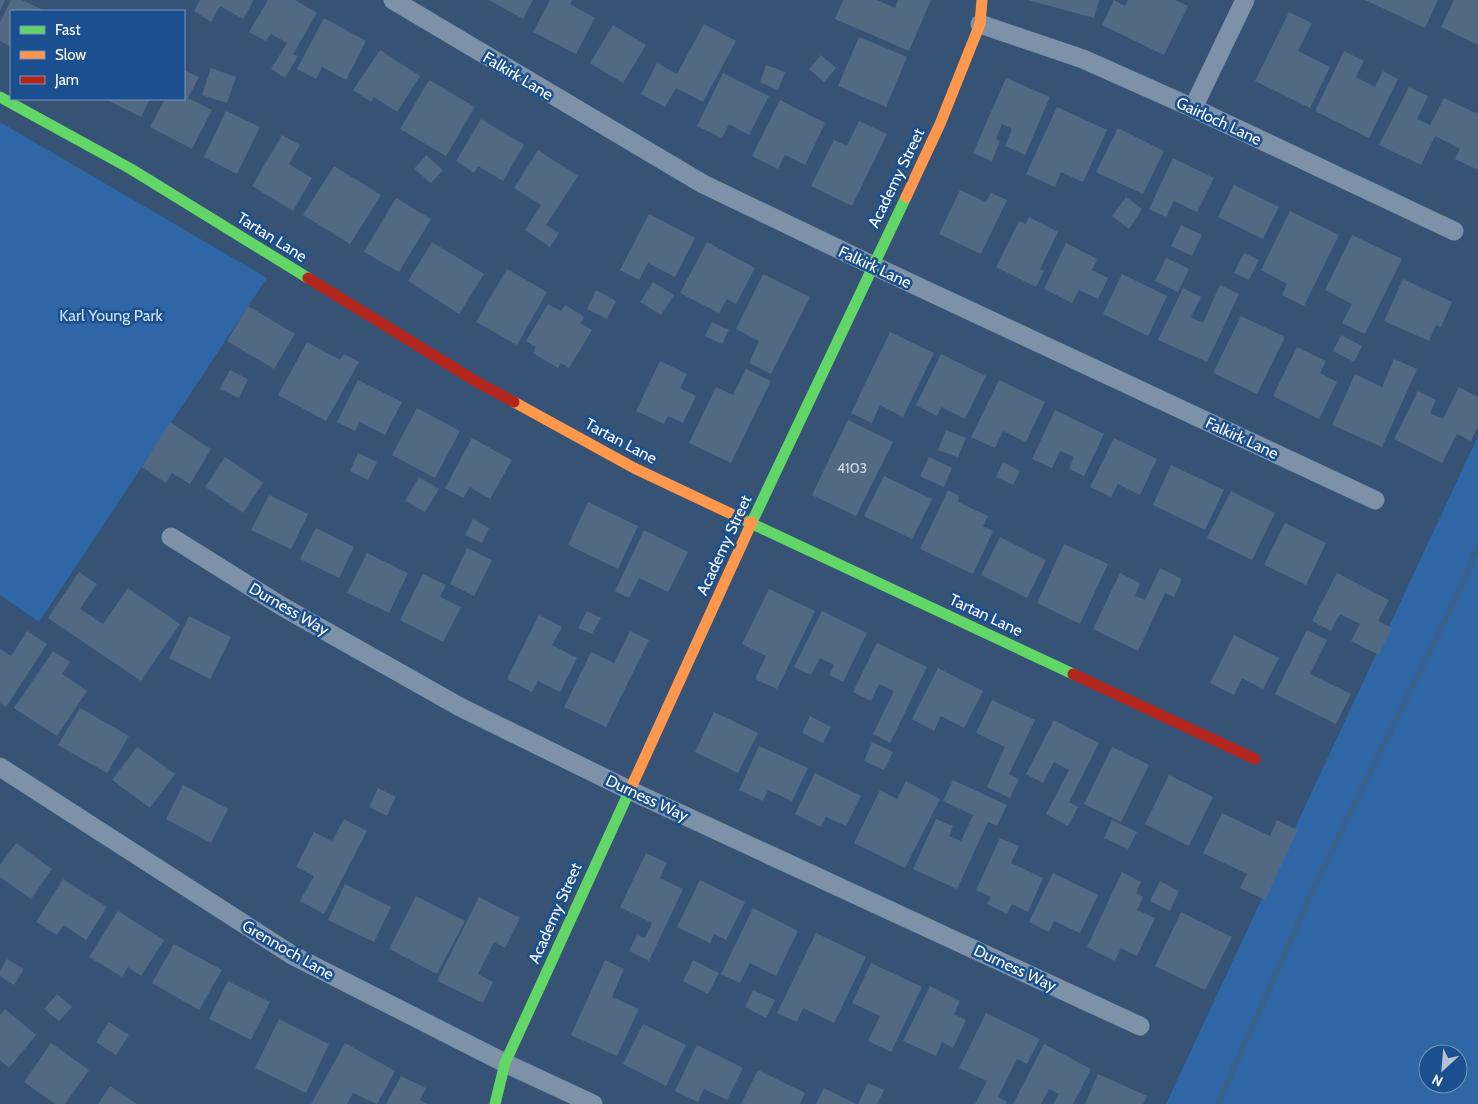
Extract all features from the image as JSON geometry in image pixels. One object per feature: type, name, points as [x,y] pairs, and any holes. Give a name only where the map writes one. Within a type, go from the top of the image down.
[{"type":"street","name":"Falkirk Lane","points":[[393,0],[500,66],[703,184],[1374,500]]},
{"type":"street","name":"Academy Street","points":[[495,1104],[505,1063],[752,523],[940,124],[980,24],[982,0]]},
{"type":"street","points":[[1193,108],[1244,0]]},
{"type":"street","name":"Gairloch Lane","points":[[980,24],[1083,60],[1193,108],[1454,230]]},
{"type":"street","name":"Tartan Lane","points":[[0,97],[131,169],[477,382],[634,468],[1255,760]]},
{"type":"street","name":"Durness Way","points":[[171,537],[283,607],[460,707],[629,790],[1140,1026]]},
{"type":"street","name":"Grennoch Lane","points":[[0,767],[292,955],[505,1063],[593,1104]]},
{"type":"green space","name":"Karl Young Park","points":[[0,122],[267,278],[39,622],[0,595]]},
{"type":"green space","points":[[1478,436],[1478,1104],[1166,1104]]},
{"type":"building","points":[[0,0],[5,0],[0,11]]},
{"type":"building","points":[[11,0],[22,0],[43,10],[10,10],[10,46],[0,41],[0,22]]},
{"type":"building","points":[[200,0],[254,0],[243,19],[220,6],[211,22],[194,11]]},
{"type":"building","points":[[268,0],[295,0],[317,13],[293,54],[298,56],[285,78],[271,69],[287,43],[271,34],[266,41],[249,32]]},
{"type":"building","points":[[489,0],[533,0],[523,19]]},
{"type":"building","points":[[550,0],[572,0],[570,4],[595,18],[576,54],[533,32]]},
{"type":"building","points":[[843,0],[877,0],[895,8],[898,0],[931,0],[909,51],[835,19]]},
{"type":"building","points":[[1028,0],[1099,0],[1094,18]]},
{"type":"building","points":[[1114,0],[1125,6],[1128,0],[1175,0],[1188,6],[1164,55],[1102,25]]},
{"type":"building","points":[[1365,0],[1438,0],[1425,28]]},
{"type":"building","points":[[1454,0],[1478,0],[1478,45],[1441,27]]},
{"type":"building","points":[[1289,12],[1312,23],[1298,51],[1330,67],[1310,108],[1255,81]]},
{"type":"building","points":[[324,18],[366,41],[346,80],[322,67],[316,79],[297,69]]},
{"type":"building","points":[[704,24],[736,41],[703,102],[676,88],[665,107],[641,94],[657,63],[677,74]]},
{"type":"building","points":[[613,25],[646,45],[623,83],[590,63]]},
{"type":"building","points":[[859,37],[907,57],[886,107],[838,86]]},
{"type":"building","points":[[380,50],[420,76],[397,112],[374,97],[371,102],[353,90]]},
{"type":"building","points":[[1344,51],[1364,61],[1356,77],[1375,87],[1383,71],[1398,79],[1369,138],[1315,111]]},
{"type":"building","points":[[821,55],[836,68],[824,82],[809,69]]},
{"type":"building","points":[[766,65],[785,72],[778,90],[760,82]]},
{"type":"building","points":[[211,68],[236,77],[227,103],[202,95]]},
{"type":"building","points":[[185,70],[199,77],[188,98],[212,110],[192,149],[150,127],[164,100],[185,100]]},
{"type":"building","points":[[723,73],[769,96],[749,135],[729,124],[722,138],[697,126]]},
{"type":"building","points":[[1006,78],[1050,97],[1025,155],[1005,146],[1012,129],[1002,124],[996,139],[1000,141],[992,161],[973,153]]},
{"type":"building","points":[[429,80],[475,107],[446,156],[400,129]]},
{"type":"building","points":[[1409,87],[1428,96],[1417,119],[1430,125],[1444,98],[1478,114],[1478,170],[1455,159],[1460,149],[1435,136],[1421,165],[1379,145]]},
{"type":"building","points":[[107,100],[150,100],[141,117]]},
{"type":"building","points":[[780,100],[825,123],[805,165],[785,155],[778,169],[752,156]]},
{"type":"building","points":[[1057,107],[1107,130],[1083,182],[1061,172],[1055,187],[1026,174]]},
{"type":"building","points":[[226,111],[260,127],[237,174],[204,157]]},
{"type":"building","points":[[481,119],[524,145],[503,181],[478,166],[474,173],[456,161]]},
{"type":"building","points":[[859,121],[887,134],[852,206],[811,186],[834,140],[847,146]]},
{"type":"building","points":[[1118,128],[1164,151],[1143,194],[1096,172]]},
{"type":"building","points":[[282,135],[300,145],[289,164],[312,178],[293,211],[252,186]]},
{"type":"building","points":[[538,150],[578,176],[546,225],[559,233],[550,247],[525,230],[541,205],[514,188]]},
{"type":"building","points":[[426,155],[443,170],[431,183],[414,169]]},
{"type":"building","points":[[1173,158],[1214,178],[1197,212],[1174,201],[1166,217],[1149,209]]},
{"type":"building","points":[[334,166],[381,195],[350,244],[303,215]]},
{"type":"building","points":[[1234,185],[1279,207],[1263,239],[1218,217]]},
{"type":"building","points":[[960,190],[986,202],[991,193],[1007,200],[981,254],[939,234]]},
{"type":"building","points":[[1126,197],[1142,209],[1129,229],[1112,216]]},
{"type":"building","points":[[396,198],[431,219],[399,272],[364,252]]},
{"type":"building","points":[[1290,211],[1339,235],[1304,306],[1282,295],[1287,284],[1261,270]]},
{"type":"building","points":[[649,214],[695,238],[675,277],[648,263],[639,280],[620,270]]},
{"type":"building","points":[[1029,217],[1058,232],[1040,269],[1044,271],[1036,287],[996,267],[1019,221],[1026,224]]},
{"type":"building","points":[[1181,225],[1202,235],[1192,256],[1171,246]]},
{"type":"building","points":[[1352,235],[1402,259],[1365,334],[1342,323],[1352,304],[1325,290]]},
{"type":"building","points":[[432,242],[484,274],[459,314],[408,281]]},
{"type":"building","points":[[707,242],[755,268],[736,304],[727,299],[719,313],[680,293]]},
{"type":"building","points":[[1066,243],[1097,259],[1092,270],[1108,278],[1098,299],[1079,290],[1072,303],[1044,289]]},
{"type":"building","points":[[1244,253],[1259,260],[1249,280],[1234,273]]},
{"type":"building","points":[[1166,258],[1189,269],[1178,292],[1155,281]]},
{"type":"building","points":[[507,269],[547,292],[517,345],[476,322]]},
{"type":"building","points":[[763,274],[810,297],[771,374],[749,363],[759,341],[736,329]]},
{"type":"building","points":[[1122,274],[1167,296],[1148,336],[1103,314]]},
{"type":"building","points":[[1403,279],[1452,302],[1441,327],[1436,325],[1429,341],[1384,321]]},
{"type":"building","points":[[653,282],[674,295],[661,315],[640,302]]},
{"type":"building","points":[[1220,285],[1239,294],[1207,362],[1158,340],[1183,288],[1201,297],[1191,317],[1203,323]]},
{"type":"building","points":[[596,290],[616,301],[607,319],[587,309]]},
{"type":"building","points":[[548,304],[561,311],[565,305],[584,317],[580,323],[592,330],[569,368],[561,363],[558,368],[533,353],[536,347],[526,341]]},
{"type":"building","points":[[248,306],[295,334],[274,369],[227,341]]},
{"type":"building","points":[[1241,316],[1285,337],[1257,394],[1213,373]]},
{"type":"building","points":[[712,322],[729,330],[722,344],[705,336]]},
{"type":"building","points":[[890,332],[934,353],[903,417],[880,405],[872,423],[851,413]]},
{"type":"building","points":[[1341,335],[1362,346],[1354,362],[1333,351]]},
{"type":"building","points":[[307,342],[340,360],[344,354],[359,362],[326,421],[278,395]]},
{"type":"building","points":[[1297,347],[1326,361],[1320,373],[1337,382],[1319,419],[1273,396]]},
{"type":"building","points":[[941,354],[986,376],[965,419],[941,407],[937,416],[916,405]]},
{"type":"building","points":[[1394,359],[1417,369],[1382,447],[1332,425],[1355,374],[1382,387]]},
{"type":"building","points":[[660,361],[687,374],[680,388],[696,396],[683,423],[668,416],[664,424],[636,411]]},
{"type":"building","points":[[746,369],[771,381],[731,463],[689,443],[716,387],[733,395]]},
{"type":"building","points":[[230,370],[248,379],[239,398],[220,389]]},
{"type":"building","points":[[358,380],[402,402],[385,435],[360,422],[355,431],[337,422]]},
{"type":"building","points":[[999,380],[1045,402],[1026,442],[1003,431],[995,448],[971,437]]},
{"type":"building","points":[[1459,387],[1478,397],[1478,426],[1471,441],[1457,434],[1442,463],[1394,439],[1418,391],[1436,400],[1430,413],[1443,419]]},
{"type":"building","points":[[417,408],[460,431],[435,478],[392,455]]},
{"type":"building","points":[[1055,410],[1104,434],[1084,476],[1069,469],[1074,457],[1060,451],[1052,468],[1032,459]]},
{"type":"building","points":[[848,420],[893,442],[856,516],[812,495]]},
{"type":"building","points":[[170,422],[211,449],[190,484],[172,473],[166,483],[142,467]]},
{"type":"building","points":[[946,430],[966,438],[958,457],[938,450]]},
{"type":"building","points":[[472,438],[512,460],[490,499],[470,487],[463,498],[445,488]]},
{"type":"building","points":[[1114,438],[1157,459],[1140,495],[1118,484],[1111,497],[1090,487]]},
{"type":"building","points":[[358,453],[377,462],[368,480],[350,471]]},
{"type":"building","points":[[225,457],[263,483],[243,513],[205,487]]},
{"type":"building","points":[[929,457],[952,468],[944,487],[920,476]]},
{"type":"building","points":[[1003,462],[1020,471],[1013,485],[996,477]]},
{"type":"building","points":[[1171,465],[1224,490],[1205,530],[1153,505]]},
{"type":"building","points":[[884,476],[932,499],[912,539],[864,516]]},
{"type":"building","points":[[419,477],[439,489],[425,512],[405,501]]},
{"type":"building","points":[[948,490],[959,496],[958,502],[988,516],[983,526],[993,531],[973,574],[920,549]]},
{"type":"building","points":[[1231,491],[1275,513],[1252,560],[1207,538]]},
{"type":"building","points":[[269,495],[308,514],[291,549],[251,530]]},
{"type":"building","points":[[588,502],[638,526],[618,569],[568,545]]},
{"type":"building","points":[[473,519],[489,528],[482,543],[465,535]]},
{"type":"building","points":[[1285,523],[1326,543],[1306,585],[1264,565]]},
{"type":"building","points":[[316,528],[354,547],[339,578],[300,559]]},
{"type":"building","points":[[644,530],[688,552],[668,592],[639,578],[629,598],[615,591]]},
{"type":"building","points":[[1000,537],[1046,560],[1027,598],[981,575]]},
{"type":"building","points":[[1064,544],[1108,564],[1080,624],[1037,603]]},
{"type":"building","points":[[467,548],[492,560],[474,596],[450,584]]},
{"type":"building","points":[[367,553],[408,573],[389,613],[347,593]]},
{"type":"building","points":[[1160,568],[1182,579],[1174,597],[1165,593],[1138,651],[1093,629],[1120,573],[1140,583],[1135,596],[1145,600]]},
{"type":"building","points":[[79,572],[97,584],[80,609],[103,624],[128,588],[180,624],[141,681],[48,618]]},
{"type":"building","points":[[1337,573],[1389,600],[1378,621],[1392,628],[1379,655],[1351,641],[1360,624],[1340,614],[1331,631],[1312,621]]},
{"type":"building","points":[[423,574],[446,585],[440,597],[461,607],[443,642],[400,620]]},
{"type":"building","points":[[769,589],[815,611],[777,689],[755,679],[766,656],[742,644]]},
{"type":"building","points":[[587,611],[601,618],[592,634],[578,628]]},
{"type":"building","points":[[822,611],[867,633],[843,682],[829,675],[834,665],[820,658],[811,675],[794,667]]},
{"type":"building","points":[[539,615],[562,627],[552,645],[577,658],[560,692],[538,681],[532,692],[507,679]]},
{"type":"building","points":[[189,616],[231,637],[210,679],[169,658]]},
{"type":"building","points":[[1307,630],[1327,640],[1310,674],[1351,694],[1336,724],[1275,694]]},
{"type":"building","points":[[27,631],[47,644],[6,707],[0,703],[0,649],[11,656]]},
{"type":"building","points":[[630,631],[649,640],[606,727],[564,707],[591,652],[614,663]]},
{"type":"building","points":[[1234,635],[1279,658],[1263,689],[1242,678],[1234,695],[1210,683]]},
{"type":"building","points":[[877,643],[927,667],[890,743],[873,734],[894,691],[879,684],[871,701],[853,692]]},
{"type":"building","points":[[53,651],[70,662],[62,674],[87,691],[57,736],[14,708]]},
{"type":"building","points":[[938,668],[983,691],[964,728],[941,716],[934,731],[912,719]]},
{"type":"building","points":[[992,700],[1035,720],[1009,774],[1019,779],[1010,798],[987,787],[1005,747],[976,733]]},
{"type":"building","points":[[80,708],[129,736],[107,773],[58,745]]},
{"type":"building","points":[[714,712],[758,733],[738,773],[695,752]]},
{"type":"building","points":[[810,716],[831,727],[823,743],[802,733]]},
{"type":"building","points":[[1054,720],[1099,743],[1069,802],[1078,807],[1068,826],[1046,814],[1069,770],[1054,762],[1043,783],[1026,774]]},
{"type":"building","points":[[872,742],[893,752],[884,770],[864,761]]},
{"type":"building","points":[[759,746],[808,768],[792,801],[768,790],[763,801],[739,790]]},
{"type":"building","points":[[137,747],[175,774],[150,808],[112,780]]},
{"type":"building","points":[[1112,747],[1149,765],[1121,822],[1084,804]]},
{"type":"building","points":[[815,773],[861,796],[846,826],[826,817],[821,827],[795,814]]},
{"type":"building","points":[[1169,775],[1213,797],[1189,846],[1145,824]]},
{"type":"building","points":[[953,780],[1007,805],[997,826],[988,822],[957,889],[913,869],[936,819],[953,826],[949,836],[961,841],[973,815],[943,801]]},
{"type":"building","points":[[906,781],[940,799],[905,868],[854,843],[880,790],[897,799]]},
{"type":"building","points":[[183,785],[228,809],[211,843],[166,819]]},
{"type":"building","points":[[378,788],[396,797],[387,816],[369,807]]},
{"type":"building","points":[[1222,813],[1270,836],[1277,820],[1298,830],[1265,900],[1240,888],[1247,874],[1203,853]]},
{"type":"building","points":[[344,819],[367,831],[324,914],[300,901],[314,876],[296,867],[314,832],[332,841]]},
{"type":"building","points":[[1112,820],[1137,832],[1128,849],[1104,838]]},
{"type":"building","points":[[1000,838],[1019,846],[1011,863],[1043,878],[1028,912],[1012,904],[1007,914],[987,904],[991,897],[976,890]]},
{"type":"building","points":[[16,843],[52,869],[31,899],[0,877],[0,865]]},
{"type":"building","points":[[646,853],[667,863],[660,878],[683,889],[649,961],[629,951],[637,935],[645,938],[652,923],[620,907]]},
{"type":"building","points":[[1122,872],[1141,882],[1136,893],[1143,897],[1137,910],[1155,918],[1137,956],[1121,948],[1115,961],[1087,947]]},
{"type":"building","points":[[1053,873],[1098,895],[1080,933],[1054,921],[1049,932],[1029,922]]},
{"type":"building","points":[[63,879],[107,907],[86,940],[64,925],[57,935],[36,922]]},
{"type":"building","points":[[700,880],[745,902],[726,940],[714,934],[710,943],[677,927]]},
{"type":"building","points":[[1160,881],[1179,891],[1170,911],[1150,901]]},
{"type":"building","points":[[345,884],[391,907],[374,942],[328,920]]},
{"type":"building","points":[[416,896],[465,921],[437,974],[389,949]]},
{"type":"building","points":[[479,897],[520,918],[505,948],[494,942],[478,974],[493,982],[483,1003],[437,981]]},
{"type":"building","points":[[753,908],[798,931],[776,976],[750,963],[740,983],[721,974]]},
{"type":"building","points":[[118,911],[164,940],[141,976],[128,967],[122,977],[89,957]]},
{"type":"building","points":[[1181,912],[1232,937],[1205,990],[1155,966]]},
{"type":"building","points":[[816,933],[866,957],[834,1023],[803,1008],[797,1022],[777,1013]]},
{"type":"building","points":[[174,944],[222,970],[199,1010],[152,983]]},
{"type":"building","points":[[7,959],[24,969],[14,985],[0,976],[0,971]]},
{"type":"building","points":[[605,960],[624,969],[612,997],[639,1009],[617,1056],[571,1035]]},
{"type":"building","points":[[693,960],[719,973],[708,994],[683,981]]},
{"type":"building","points":[[871,963],[922,987],[891,1052],[868,1041],[880,1016],[852,1003]]},
{"type":"building","points":[[228,981],[270,1002],[251,1040],[209,1019]]},
{"type":"building","points":[[930,986],[960,1001],[954,1014],[966,1020],[953,1048],[942,1042],[936,1056],[903,1041]]},
{"type":"building","points":[[753,990],[775,1000],[766,1018],[745,1007]]},
{"type":"building","points":[[57,994],[72,1007],[59,1021],[44,1009]]},
{"type":"building","points":[[5,1009],[36,1035],[9,1068],[0,1060],[0,1015]]},
{"type":"building","points":[[986,1013],[1040,1039],[1027,1064],[1017,1059],[998,1097],[1007,1102],[1006,1104],[975,1104],[987,1081],[959,1068]]},
{"type":"building","points":[[279,1019],[329,1044],[306,1093],[255,1068]]},
{"type":"building","points":[[109,1022],[129,1035],[116,1055],[96,1042]]},
{"type":"building","points":[[643,1024],[686,1045],[666,1086],[623,1064]]},
{"type":"building","points":[[51,1043],[89,1070],[65,1104],[55,1104],[24,1082]]},
{"type":"building","points":[[345,1043],[395,1071],[377,1104],[353,1093],[347,1104],[311,1104]]},
{"type":"building","points":[[1044,1044],[1091,1069],[1073,1104],[1053,1104],[1059,1094],[1049,1089],[1041,1104],[1013,1104]]},
{"type":"building","points":[[697,1045],[743,1068],[727,1100],[704,1089],[698,1102],[675,1091]]},
{"type":"building","points":[[758,1070],[805,1093],[800,1104],[741,1104]]},
{"type":"building","points":[[1098,1074],[1147,1096],[1143,1104],[1085,1104]]},
{"type":"building","points":[[401,1076],[426,1088],[420,1100],[427,1104],[386,1104]]},
{"type":"building","points":[[868,1083],[884,1090],[877,1104],[858,1104]]},
{"type":"building","points":[[110,1086],[137,1104],[98,1104]]},
{"type":"building","points":[[824,1088],[856,1104],[816,1104]]},
{"type":"waterway","points":[[1218,1104],[1322,870],[1457,596],[1478,546]]},
{"type":"traffic: fast","points":[[0,97],[131,169],[308,278]]},
{"type":"traffic: fast","points":[[752,522],[906,197]]},
{"type":"traffic: fast","points":[[742,519],[1073,674]]},
{"type":"traffic: fast","points":[[495,1104],[505,1063],[629,792]]},
{"type":"traffic: slow","points":[[906,197],[940,124],[980,24],[982,0]]},
{"type":"traffic: slow","points":[[514,402],[634,468],[742,519]]},
{"type":"traffic: slow","points":[[629,792],[752,522]]},
{"type":"traffic: jam","points":[[308,278],[477,382],[514,402]]},
{"type":"traffic: jam","points":[[1073,674],[1255,759]]}]
